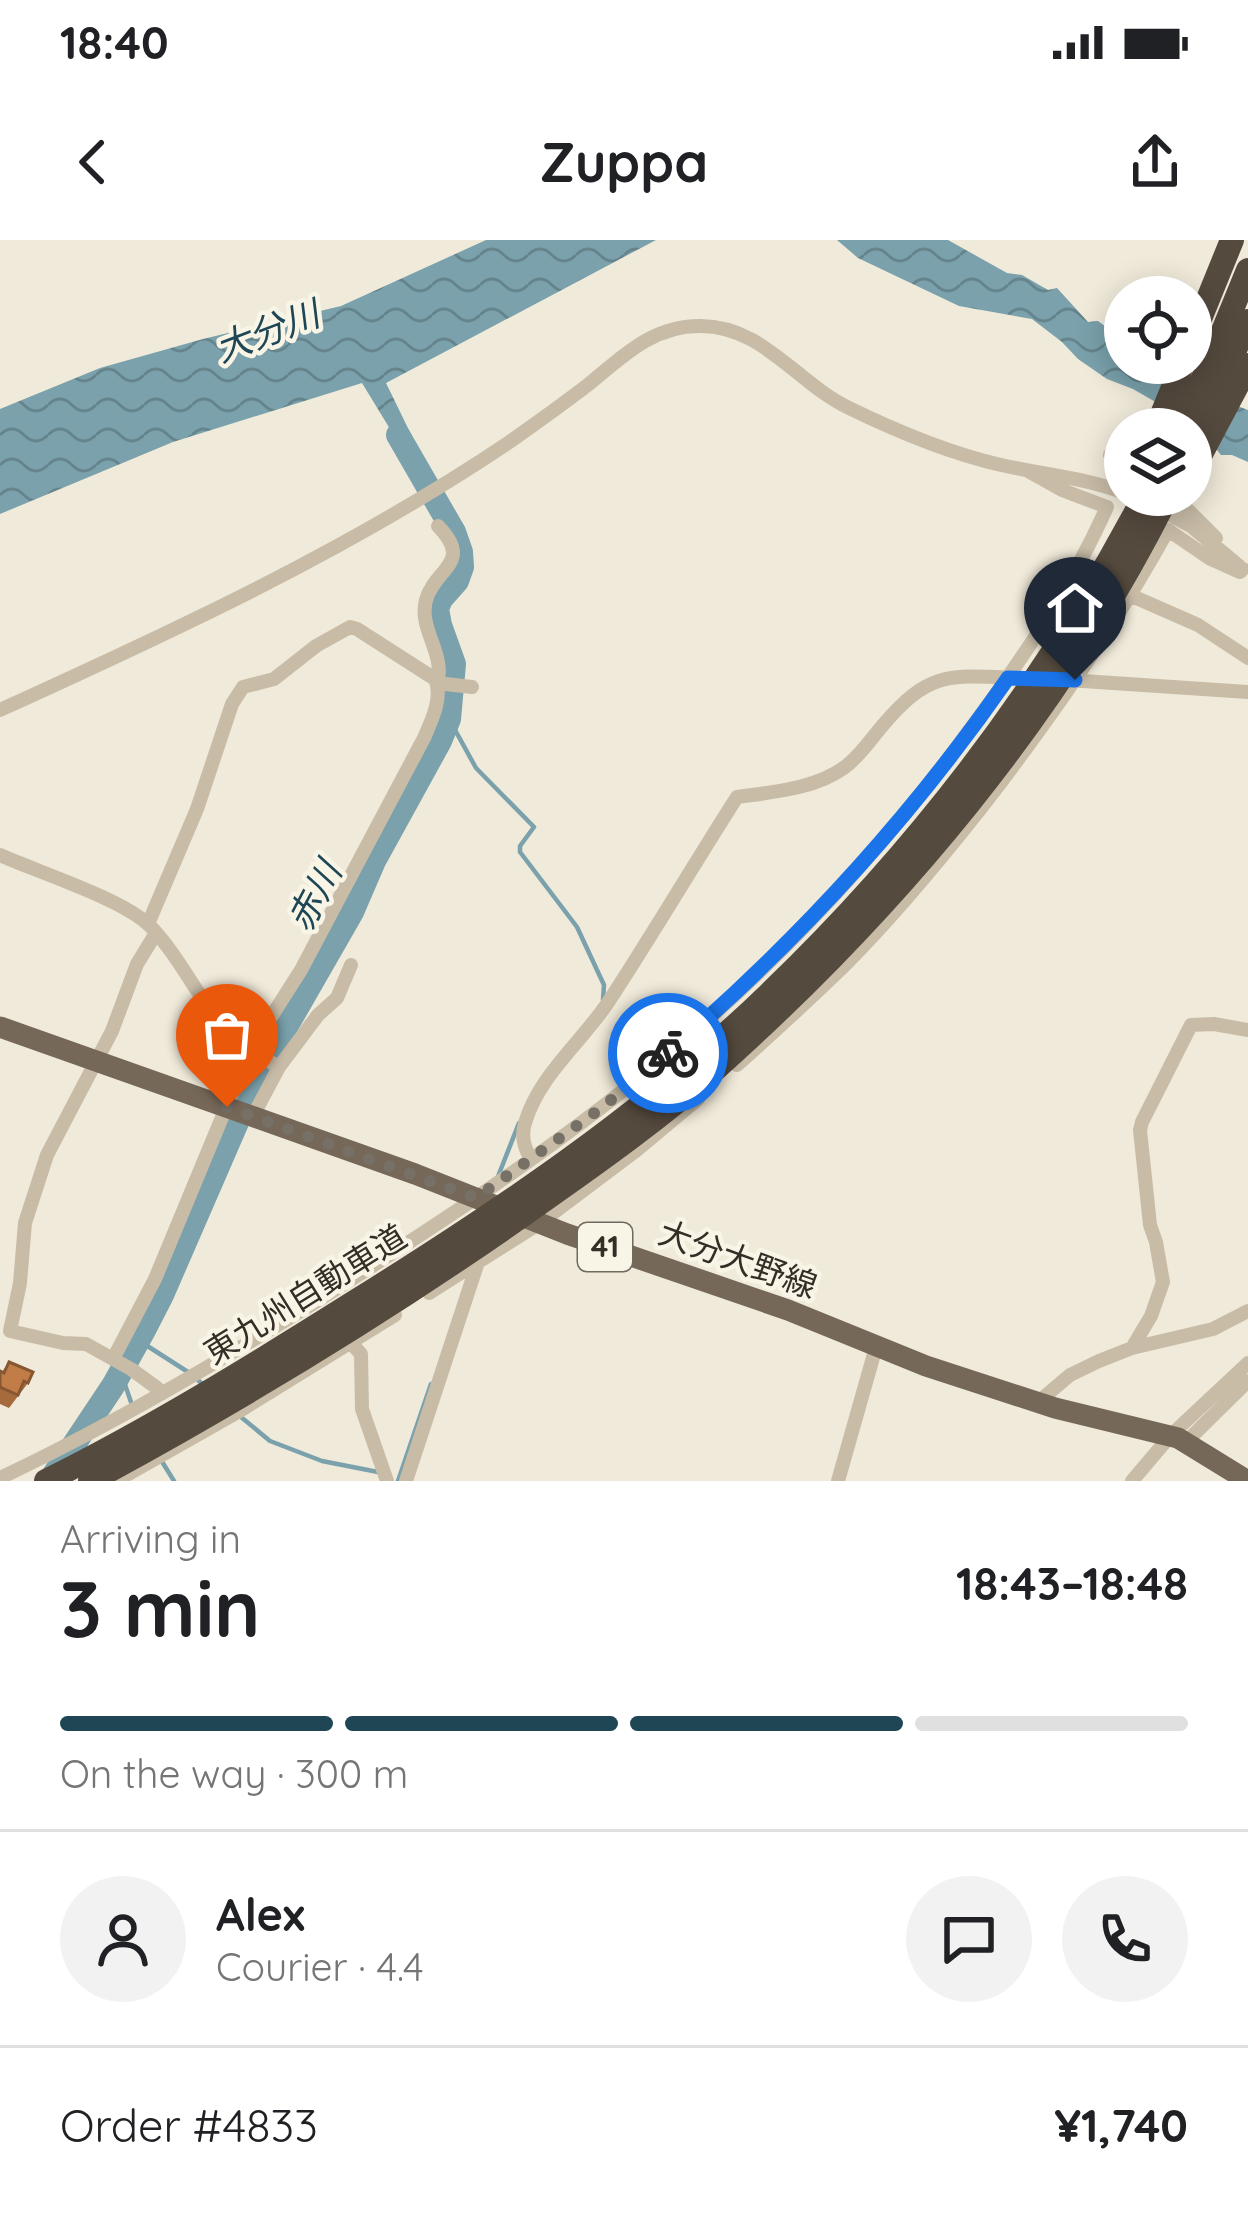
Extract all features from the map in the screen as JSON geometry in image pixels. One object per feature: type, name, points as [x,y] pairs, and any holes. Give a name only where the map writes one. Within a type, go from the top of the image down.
[{"type":"highway","points":[[1212,289],[1232,240]]},
{"type":"highway","points":[[1188,408],[1248,270]]},
{"type":"highway","points":[[1209,408],[1248,321]]},
{"type":"highway","points":[[1212,433],[1248,365]]},
{"type":"highway","points":[[1095,587],[1120,516]]},
{"type":"highway","name":"東九州自動車道","points":[[46,1481],[185,1406],[419,1262],[560,1167],[702,1054],[834,928],[954,790],[1041,672],[1134,516]]},
{"type":"highway","name":"東九州自動車道","points":[[90,1481],[255,1387],[449,1266],[617,1148],[712,1072],[811,978],[916,866],[1066,681],[1160,516]]},
{"type":"main road","name":"大分大野線","points":[[0,1027],[1036,1403],[1178,1438],[1248,1481]]},
{"type":"street","points":[[0,710],[158,637],[423,498],[516,437],[635,345],[678,327],[703,325],[741,334],[843,405],[939,447],[1104,488]]},
{"type":"street","points":[[0,1478],[125,1416],[476,1198],[642,1076],[749,981],[900,820],[1008,678],[1082,560],[1107,507],[1026,470]]},
{"type":"street","points":[[1173,516],[1245,573]]},
{"type":"street","points":[[1196,516],[1214,533],[1225,553]]},
{"type":"street","points":[[113,1359],[155,1280],[250,1050],[301,970],[424,738],[437,699],[440,665],[425,603],[453,555],[452,542],[438,526]]},
{"type":"street","points":[[116,1481],[352,1344],[540,1223],[677,1117],[847,963],[944,855],[1132,596],[1168,530],[1209,558],[1245,573]]},
{"type":"street","points":[[1132,596],[1198,625],[1248,658]]},
{"type":"street","points":[[161,1394],[86,1344],[5,1329],[20,1282],[25,1223],[42,1167],[118,1017],[232,704],[243,687],[274,680],[316,646],[350,627],[437,683],[472,687]]},
{"type":"street","points":[[530,1158],[523,1132],[535,1100],[610,1000],[737,796],[799,787],[836,772],[855,758],[903,702],[923,687],[962,676],[1248,692]]},
{"type":"street","points":[[0,855],[121,907],[152,928],[220,1022],[250,1050],[279,1067]]},
{"type":"street","points":[[253,1116],[279,1067],[318,1015],[337,998],[351,965]]},
{"type":"street","points":[[1132,1348],[1151,1316],[1162,1282],[1150,1226],[1140,1127],[1191,1025],[1246,1024]]},
{"type":"street","points":[[406,1481],[478,1262]]},
{"type":"street","points":[[1036,1403],[1079,1370],[1132,1348],[1213,1329],[1248,1311]]},
{"type":"street","points":[[352,1344],[361,1354],[366,1425],[387,1481]]},
{"type":"street","points":[[838,1481],[876,1347]]},
{"type":"street","points":[[1132,1481],[1248,1363]]},
{"type":"street","points":[[1178,1438],[1248,1381]]},
{"type":"water","name":"大分川","points":[[486,240],[656,240],[386,383],[423,459],[412,465],[362,383],[173,442],[0,514],[0,409],[100,368],[341,306]]},
{"type":"water","points":[[837,240],[948,240],[1007,273],[1022,275],[1048,290],[1057,288],[1088,322],[1104,325],[1104,377],[1032,319],[959,306],[858,258]]},
{"type":"water","points":[[1120,384],[1200,384],[1248,410],[1248,462],[1221,455],[1213,445],[1212,408],[1166,408]]},
{"type":"building","points":[[9,1362],[33,1372],[18,1395],[0,1387],[0,1371],[4,1373]]},
{"type":"waterway","name":"赤川","points":[[51,1479],[143,1332],[255,1081],[352,912],[449,719],[454,664],[437,609],[457,581],[461,552],[398,435]]},
{"type":"waterway","points":[[449,719],[476,768],[534,827],[520,852],[577,927],[604,985],[603,1000]]},
{"type":"waterway","points":[[497,1179],[519,1123]]},
{"type":"waterway","points":[[138,1340],[205,1386]]},
{"type":"waterway","points":[[121,1373],[133,1408]]},
{"type":"waterway","points":[[398,1481],[431,1384]]},
{"type":"waterway","points":[[241,1417],[270,1441],[322,1461],[378,1472]]},
{"type":"waterway","points":[[161,1460],[174,1481]]},
{"type":"way so far","points":[[227,1107],[476,1198],[600,1109],[668,1053]]},
{"type":"route","points":[[668,1053],[749,981],[858,870],[1008,678],[1075,680]]}]
